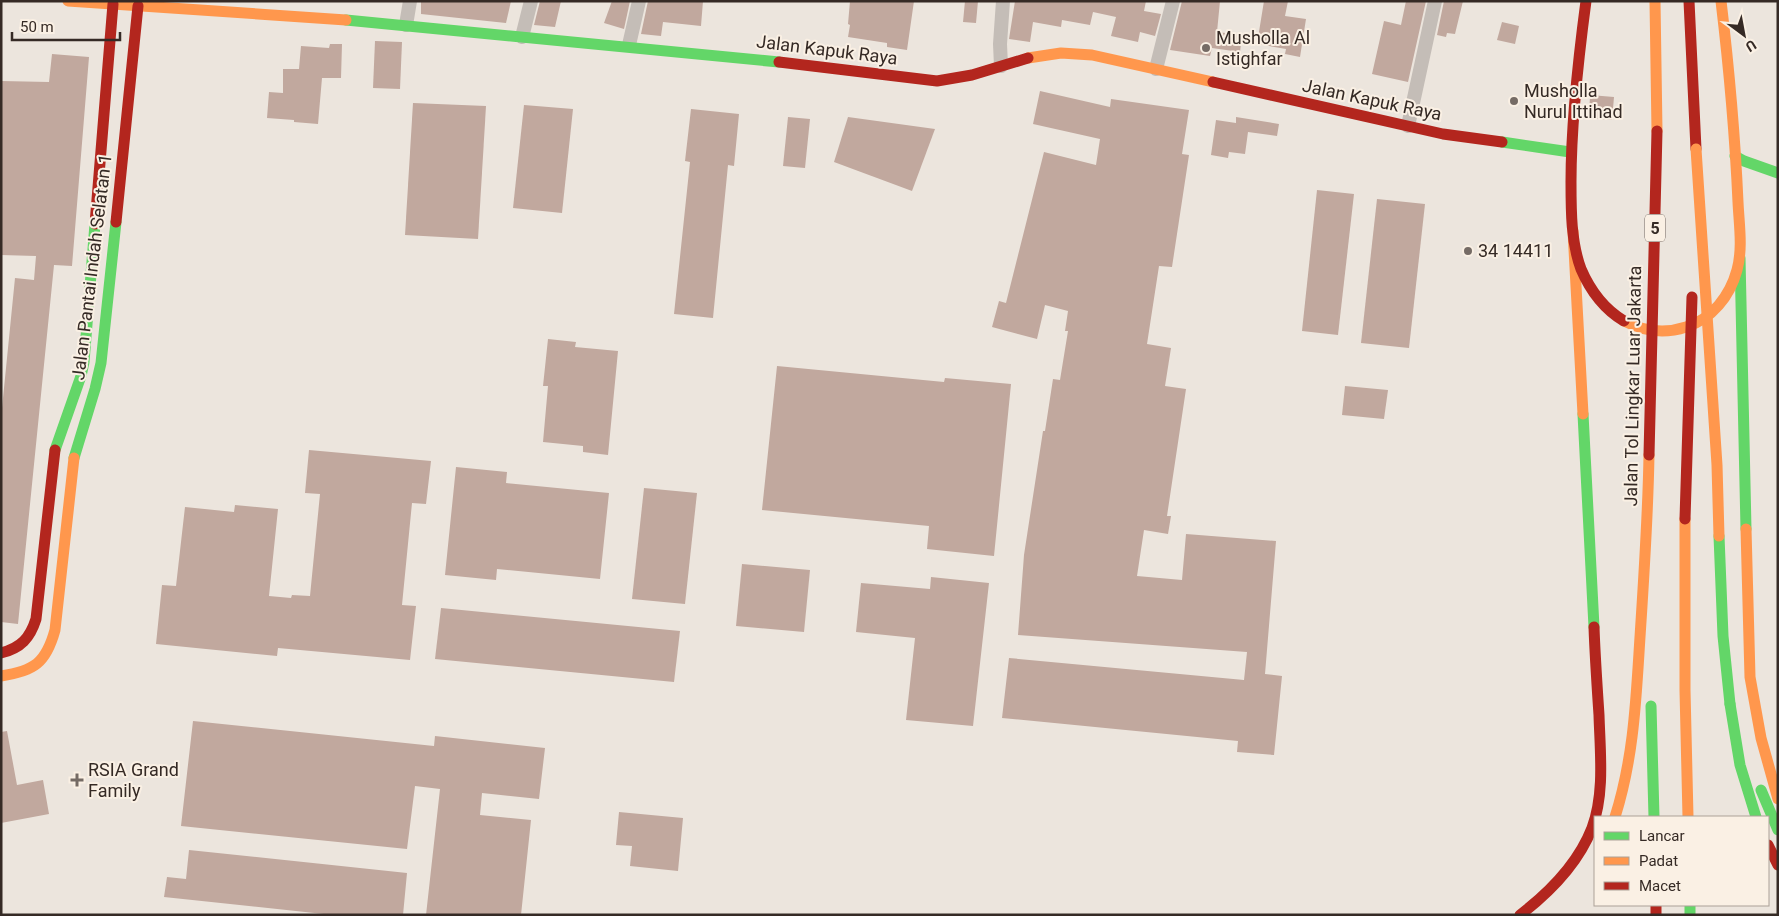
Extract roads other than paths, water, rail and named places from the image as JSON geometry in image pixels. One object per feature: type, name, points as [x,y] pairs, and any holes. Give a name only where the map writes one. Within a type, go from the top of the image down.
[{"type":"main road","name":"Jalan Kapuk Raya","points":[[68,1],[138,6],[294,8],[406,25],[522,37],[629,45],[937,81],[952,80],[1031,57],[1072,53],[1092,54],[1443,134],[1570,152]]},
{"type":"main road","points":[[1586,1],[1571,128],[1570,152],[1572,231],[1600,743],[1600,773],[1594,816]]},
{"type":"main road","name":"Jalan Tol Lingkar Luar Jakarta","points":[[1647,532],[1657,134],[1656,1]]},
{"type":"main road","points":[[1689,1],[1696,149],[1717,465],[1723,636],[1730,704],[1740,765],[1756,816]]},
{"type":"main road","name":"Jalan Pantai Indah Selatan 1","points":[[1,676],[23,672],[34,667],[48,654],[55,630],[72,464],[93,398],[100,363],[124,22],[113,4]]},
{"type":"main road","points":[[1715,4],[1722,15],[1735,156],[1747,182],[1740,258],[1750,676],[1752,699],[1763,748],[1778,799]]},
{"type":"main road","name":"Jalan Pantai Indah Selatan 1","points":[[1,653],[22,645],[31,635],[36,619],[55,446],[81,376],[84,362],[124,22],[138,6]]},
{"type":"main road","points":[[1584,17],[1597,6]]},
{"type":"main road","points":[[1692,269],[1696,149]]},
{"type":"main road","points":[[1735,156],[1777,173]]},
{"type":"main road","points":[[1747,182],[1777,173]]},
{"type":"main road","points":[[1572,231],[1581,267],[1596,295],[1614,314],[1631,325],[1643,329],[1678,330],[1700,322],[1710,315],[1718,307],[1730,288],[1740,258]]},
{"type":"main road","points":[[1688,816],[1685,690],[1685,519],[1692,289]]},
{"type":"main road","points":[[1647,532],[1650,663]]},
{"type":"main road","points":[[1615,816],[1626,784],[1634,737],[1647,532]]},
{"type":"main road","points":[[1651,692],[1654,816]]},
{"type":"main road","points":[[1734,726],[1778,830]]},
{"type":"main road","points":[[1520,915],[1555,885],[1581,849],[1594,818]]},
{"type":"main road","points":[[1769,847],[1778,865]]},
{"type":"main road","points":[[1536,915],[1551,904]]},
{"type":"street","points":[[406,25],[410,1]]},
{"type":"street","points":[[522,37],[531,1]]},
{"type":"street","points":[[629,45],[639,1]]},
{"type":"street","points":[[1001,66],[1000,44],[1003,1]]},
{"type":"street","points":[[1156,69],[1173,1]]},
{"type":"street","points":[[1408,126],[1435,1]]},
{"type":"place","name":"Musholla Al Istighfar","points":[[1206,48]]},
{"type":"place","name":"Musholla Nurul Ittihad","points":[[1514,101]]},
{"type":"place","name":"34 14411","points":[[1468,251]]},
{"type":"place","name":"RSIA Grand Family","points":[[77,780]]}]
